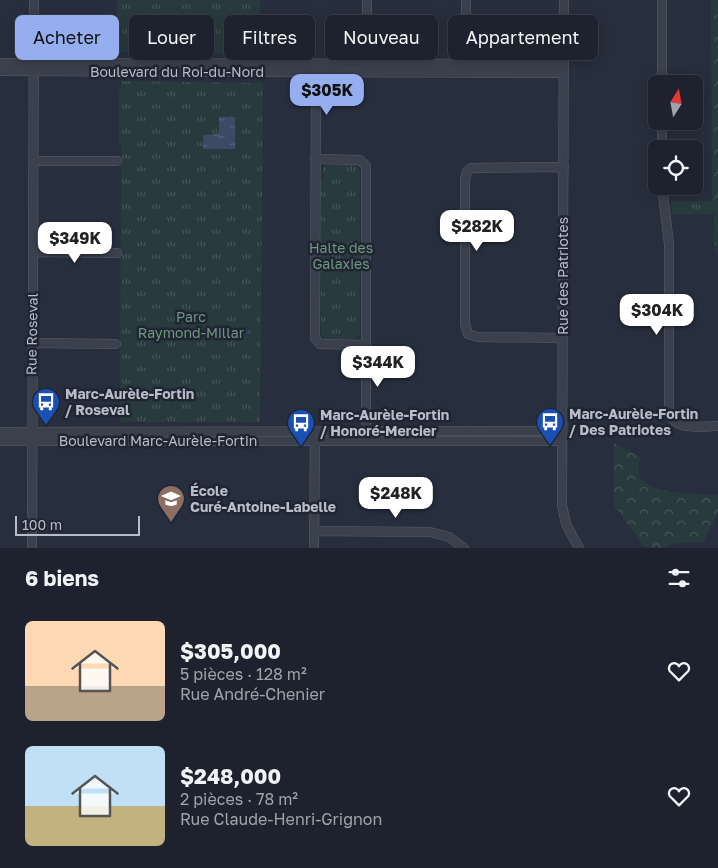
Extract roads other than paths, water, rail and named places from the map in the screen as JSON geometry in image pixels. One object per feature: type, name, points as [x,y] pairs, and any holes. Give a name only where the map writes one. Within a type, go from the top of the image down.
[{"type":"street","name":"Rue Roseval","points":[[32,548],[34,0]]},
{"type":"street","points":[[367,0],[367,68]]},
{"type":"street","points":[[466,0],[466,69]]},
{"type":"street","name":"Rue des Patriotes","points":[[564,0],[562,512],[566,524],[580,548]]},
{"type":"street","points":[[662,0],[662,75]]},
{"type":"street","name":"Boulevard du Roi-du-Nord","points":[[0,63],[33,67],[564,68]]},
{"type":"street","name":"Boulevard du Roi-du-Nord","points":[[0,71],[33,67]]},
{"type":"street","points":[[316,68],[316,340],[323,345],[366,345]]},
{"type":"street","points":[[315,159],[360,160],[366,166],[366,441]]},
{"type":"street","points":[[34,161],[117,161]]},
{"type":"street","points":[[562,338],[475,337],[467,332],[465,327],[465,201],[466,174],[473,167],[564,167]]},
{"type":"street","points":[[663,195],[668,244],[669,415],[675,422],[682,425],[718,426]]},
{"type":"street","points":[[33,252],[117,253]]},
{"type":"street","points":[[32,343],[116,344]]},
{"type":"street","name":"Boulevard Marc-Aurèle-Fortin","points":[[0,441],[32,437],[315,436],[366,431],[562,436]]},
{"type":"street","name":"Boulevard Marc-Aurèle-Fortin","points":[[0,432],[32,437]]},
{"type":"street","points":[[314,548],[315,436]]},
{"type":"street","name":"Boulevard Marc-Aurèle-Fortin","points":[[315,436],[366,441],[562,436]]},
{"type":"street","points":[[314,531],[434,532],[453,539],[464,548]]},
{"type":"water","points":[[219,117],[235,117],[235,149],[203,149],[203,135],[219,134]]},
{"type":"place","name":"Marc-Aurèle-Fortin / Roseval","points":[[46,426]]},
{"type":"place","name":"Marc-Aurèle-Fortin / Des Patriotes","points":[[550,446]]},
{"type":"place","name":"Marc-Aurèle-Fortin / Honoré-Mercier","points":[[301,447]]},
{"type":"place","name":"École Curé-Antoine-Labelle","points":[[171,523]]},
{"type":"park label","name":"Halte des Galaxies","points":[[341,256]]},
{"type":"park label","name":"Parc Raymond-Millar","points":[[191,326]]}]
